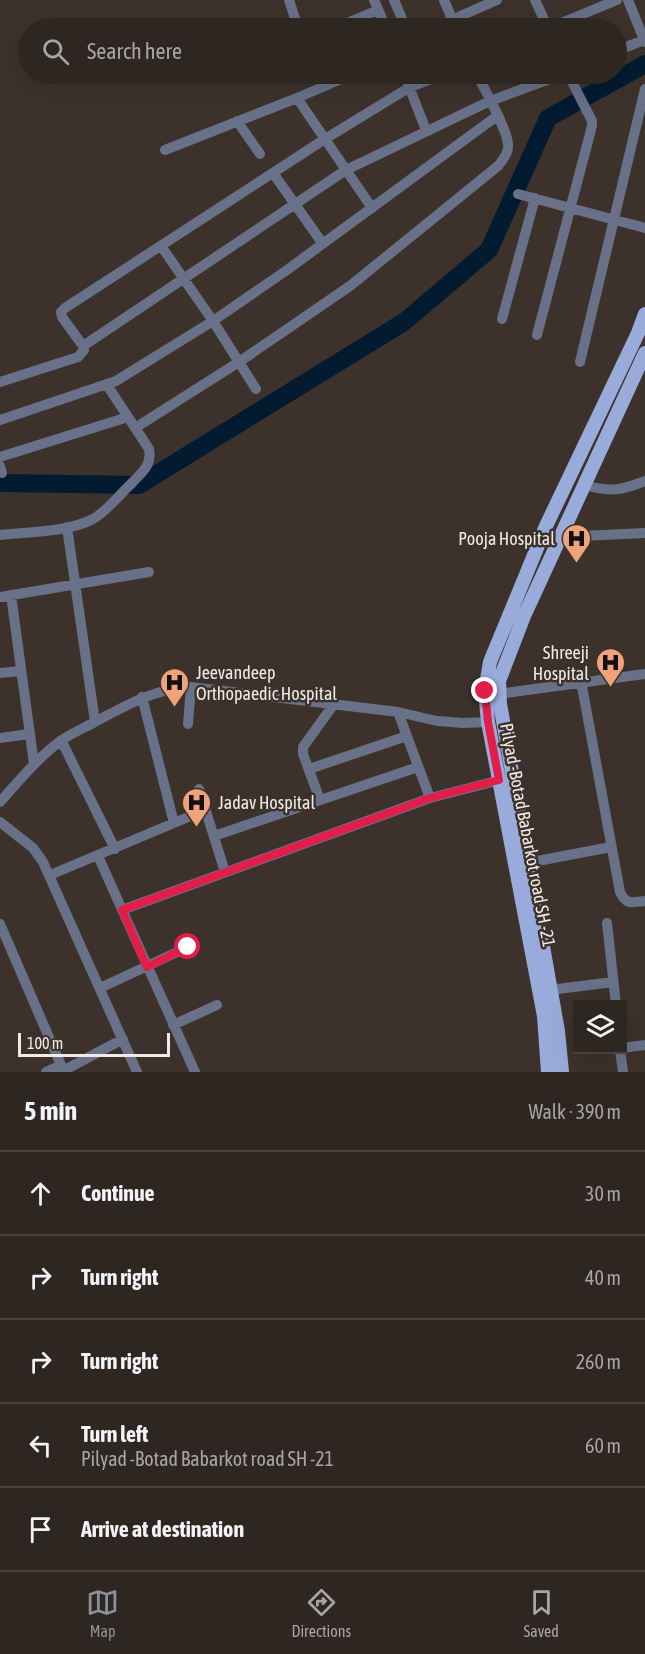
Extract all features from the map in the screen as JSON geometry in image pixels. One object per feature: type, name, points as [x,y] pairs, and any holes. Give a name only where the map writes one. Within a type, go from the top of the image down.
[{"type":"main road","name":"Pilyad -Botad Babarkot road SH -21","points":[[562,1072],[558,1031],[527,863],[506,779],[488,722],[485,691],[490,662],[546,526],[645,314]]},
{"type":"main road","name":"Pilyad -Botad Babarkot road SH -21","points":[[548,1072],[544,1016],[506,779],[498,694],[499,681],[524,616],[645,353]]},
{"type":"street","points":[[289,0],[295,18]]},
{"type":"street","points":[[394,0],[402,18]]},
{"type":"street","points":[[444,0],[452,18]]},
{"type":"street","points":[[465,18],[497,0]]},
{"type":"street","points":[[535,0],[543,18]]},
{"type":"street","points":[[573,18],[617,0]]},
{"type":"street","points":[[627,47],[644,41],[628,0]]},
{"type":"street","points":[[353,18],[376,5]]},
{"type":"street","points":[[165,150],[330,84]]},
{"type":"street","points":[[409,84],[426,130]]},
{"type":"street","points":[[0,381],[78,357],[84,350],[83,346],[62,317],[61,312],[325,139],[418,84]]},
{"type":"street","points":[[135,428],[239,362],[350,286],[498,166],[506,155],[508,146],[482,84]]},
{"type":"street","points":[[83,346],[346,170],[490,101],[536,84]]},
{"type":"street","points":[[537,335],[592,126],[590,117],[572,84]]},
{"type":"street","points":[[580,362],[645,89]]},
{"type":"street","points":[[297,98],[372,208]]},
{"type":"street","points":[[0,420],[107,385],[213,321],[323,244],[497,116]]},
{"type":"street","points":[[237,121],[260,154]]},
{"type":"street","points":[[273,173],[323,244]]},
{"type":"street","points":[[518,194],[645,228]]},
{"type":"street","points":[[502,319],[535,198]]},
{"type":"street","points":[[160,246],[213,321],[256,389]]},
{"type":"street","points":[[631,348],[645,353]]},
{"type":"street","points":[[0,535],[67,527],[95,518],[145,470],[150,459],[149,449],[107,385]]},
{"type":"street","points":[[0,457],[128,417]]},
{"type":"street","points":[[584,485],[604,490],[616,490],[626,489],[645,481]]},
{"type":"street","points":[[67,527],[95,722]]},
{"type":"street","points":[[560,537],[645,533]]},
{"type":"street","points":[[34,764],[21,670],[6,596],[149,572]]},
{"type":"street","points":[[0,673],[21,670]]},
{"type":"street","points":[[498,694],[645,674]]},
{"type":"street","points":[[581,681],[620,892],[624,900],[629,903],[645,901]]},
{"type":"street","points":[[0,802],[34,764],[61,740],[142,697],[161,690],[191,687],[398,712],[437,722],[488,722]]},
{"type":"street","points":[[188,724],[191,687]]},
{"type":"street","points":[[142,697],[174,823]]},
{"type":"street","points":[[320,801],[303,747],[334,704]]},
{"type":"street","points":[[398,712],[430,798]]},
{"type":"street","points":[[0,738],[29,734]]},
{"type":"street","points":[[309,769],[407,736]]},
{"type":"street","points":[[61,740],[115,849]]},
{"type":"street","points":[[214,836],[418,767]]},
{"type":"street","points":[[122,910],[430,798],[506,779]]},
{"type":"street","points":[[199,789],[225,872]]},
{"type":"street","points":[[50,875],[205,810]]},
{"type":"street","points":[[0,822],[33,848],[50,875],[137,1072]]},
{"type":"street","points":[[527,863],[611,847]]},
{"type":"street","points":[[98,856],[195,1072]]},
{"type":"street","points":[[607,923],[615,1000]]},
{"type":"street","points":[[0,924],[63,1069]]},
{"type":"street","points":[[100,988],[188,947]]},
{"type":"street","points":[[550,990],[613,982]]},
{"type":"street","points":[[173,1025],[217,1005]]},
{"type":"street","points":[[46,1072],[63,1069],[123,1039]]},
{"type":"street","points":[[627,1048],[645,1045]]},
{"type":"street","points":[[621,1054],[623,1072]]},
{"type":"waterway","points":[[627,74],[645,64]]},
{"type":"waterway","points":[[0,483],[139,485],[404,322],[489,250],[548,118],[609,84]]},
{"type":"place","name":"Pooja Hospital","points":[[576,564]]},
{"type":"place","name":"Shreeji Hospital","points":[[610,688]]},
{"type":"place","name":"Jeevandeep Orthopaedic Hospital","points":[[175,708]]},
{"type":"place","name":"Jadav Hospital","points":[[197,828]]},
{"type":"route","points":[[188,947],[147,967],[122,910],[430,798],[499,780],[488,722],[485,691]]}]
